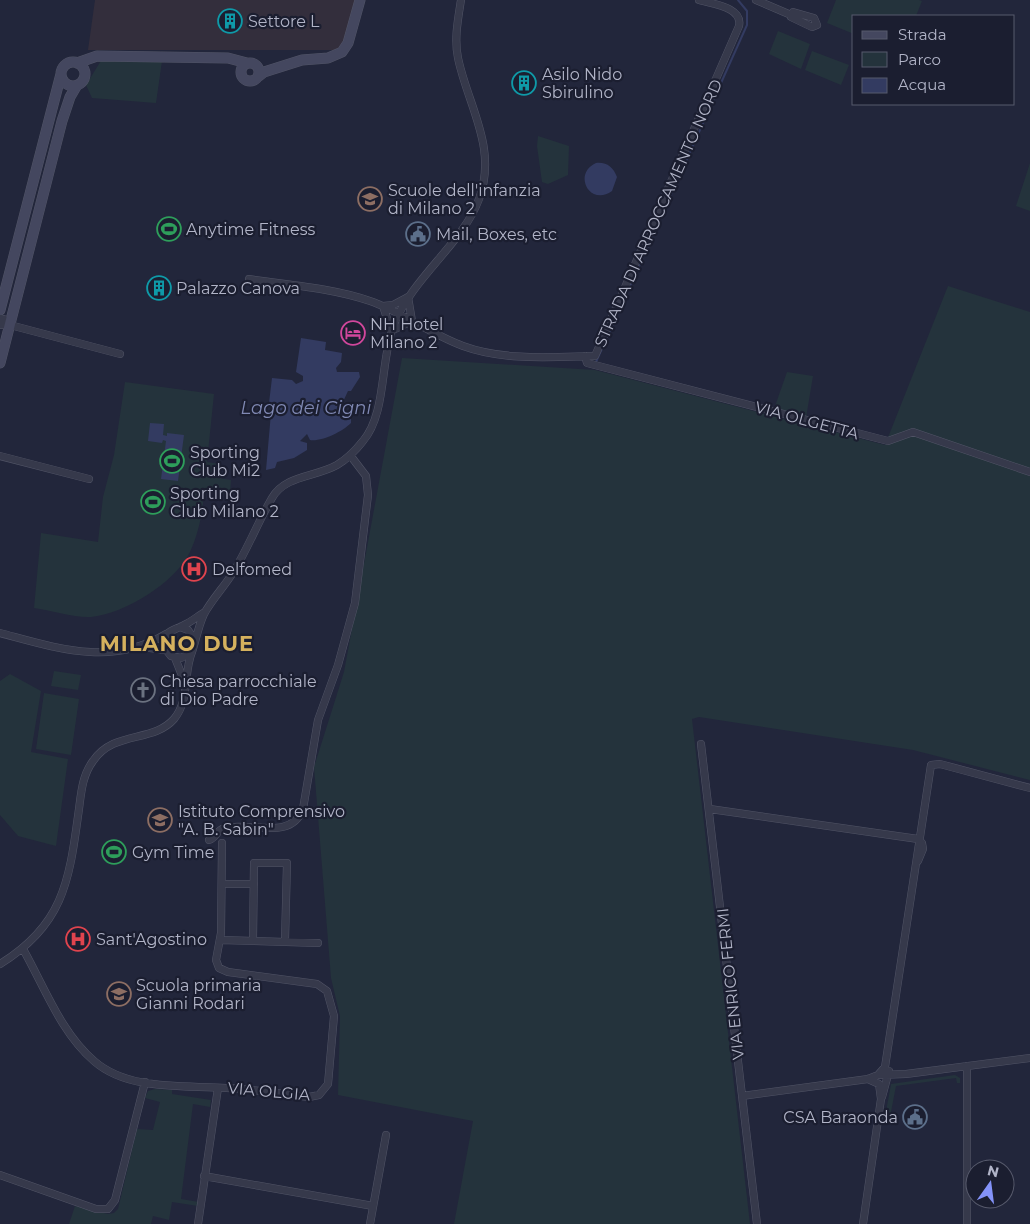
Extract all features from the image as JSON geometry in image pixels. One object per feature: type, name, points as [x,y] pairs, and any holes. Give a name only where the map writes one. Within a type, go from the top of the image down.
[{"type":"street","points":[[244,67],[243,77],[248,81],[254,80],[261,71],[305,59],[333,56],[342,52],[349,40],[360,0]]},
{"type":"street","points":[[0,964],[23,949],[47,922],[66,884],[71,864],[83,782],[91,763],[110,744],[159,730],[172,721],[182,705],[191,653],[206,612],[236,568],[276,492],[290,481],[329,469],[350,455],[365,440],[374,421],[385,353],[399,314],[408,296],[466,224],[479,200],[485,177],[485,154],[482,134],[456,49],[461,0]]},
{"type":"street","name":"STRADA DI ARROCCAMENTO NORD","points":[[249,279],[346,294],[383,306],[474,349],[495,353],[552,358],[595,356],[606,337],[739,26],[738,18],[732,10],[699,0]]},
{"type":"street","points":[[756,0],[791,15]]},
{"type":"street","points":[[0,310],[61,74],[66,65],[89,57],[99,56],[234,60],[244,67]]},
{"type":"street","points":[[5,325],[70,97],[83,79],[88,64],[99,56]]},
{"type":"street","points":[[76,63],[82,67],[84,73]]},
{"type":"street","points":[[244,67],[254,64],[261,71]]},
{"type":"street","points":[[61,74],[67,84],[77,85]]},
{"type":"street","points":[[392,331],[383,306],[392,305],[408,296]]},
{"type":"street","points":[[392,331],[412,321],[408,296]]},
{"type":"street","points":[[0,318],[7,320],[0,363]]},
{"type":"street","points":[[5,325],[120,354]]},
{"type":"street","name":"VIA OLGETTA","points":[[585,356],[587,363],[888,441],[913,432],[1030,472]]},
{"type":"street","points":[[209,840],[225,828],[287,827],[300,818],[318,720],[338,665],[355,603],[368,494],[366,476],[350,455]]},
{"type":"street","points":[[0,456],[89,479]]},
{"type":"street","points":[[2,634],[74,652],[102,652],[140,646],[206,612]]},
{"type":"street","points":[[180,627],[188,630],[195,640]]},
{"type":"street","points":[[166,634],[164,640],[166,650]]},
{"type":"street","points":[[140,646],[166,650],[175,658],[186,683]]},
{"type":"street","points":[[175,658],[187,656],[191,653]]},
{"type":"street","name":"VIA ENRICO FERMI","points":[[701,744],[757,1224]]},
{"type":"street","points":[[742,1096],[868,1079],[878,1074],[885,1067],[917,864],[918,839],[931,765],[940,764],[1030,788]]},
{"type":"street","points":[[710,809],[918,839]]},
{"type":"street","name":"VIA OLGIA","points":[[198,1224],[218,1088],[309,1097],[319,1095],[328,1084],[334,1016],[330,994],[321,986],[221,970],[216,960],[220,940],[222,843]]},
{"type":"street","points":[[253,941],[254,863],[287,863],[285,942]]},
{"type":"street","points":[[222,884],[254,884]]},
{"type":"street","points":[[220,940],[318,943]]},
{"type":"street","points":[[23,949],[69,1033],[79,1047],[94,1062],[110,1072],[145,1082],[218,1088]]},
{"type":"street","points":[[863,1224],[881,1099],[890,1075],[888,1056]]},
{"type":"street","points":[[878,1074],[890,1075],[1030,1058]]},
{"type":"street","points":[[966,1066],[967,1224]]},
{"type":"street","points":[[868,1079],[879,1084],[881,1099]]},
{"type":"street","points":[[0,1175],[96,1209],[108,1209],[115,1200],[145,1082]]},
{"type":"street","points":[[370,1224],[386,1135]]},
{"type":"street","points":[[204,1176],[373,1206]]},
{"type":"shaded area","points":[[95,0],[357,0],[348,35],[340,47],[334,50],[88,50]]},
{"type":"green space","points":[[836,0],[922,1],[916,15],[852,15],[852,33],[827,23]]},
{"type":"green space","points":[[778,31],[810,44],[801,69],[769,54]]},
{"type":"green space","points":[[812,51],[849,65],[841,85],[805,70]]},
{"type":"green space","points":[[102,59],[162,61],[156,103],[92,98],[86,85]]},
{"type":"green space","points":[[538,136],[569,146],[568,175],[548,184],[542,182],[537,146]]},
{"type":"green space","points":[[1030,163],[1030,211],[1016,206]]},
{"type":"green space","points":[[948,286],[1030,312],[1030,780],[913,750],[699,717],[692,719],[750,1224],[454,1224],[473,1121],[338,1095],[340,1016],[331,978],[314,767],[344,672],[402,358],[595,370],[885,445]]},
{"type":"green space","points":[[787,372],[813,376],[806,418],[774,409]]},
{"type":"green space","name":"Sporting Club Milano 2","points":[[125,382],[214,394],[207,462],[220,464],[219,478],[231,480],[230,494],[204,493],[200,523],[190,552],[183,564],[173,575],[147,595],[118,610],[91,617],[34,608],[41,533],[98,542],[103,497],[114,455]]},
{"type":"green space","points":[[54,671],[81,675],[78,690],[51,686]]},
{"type":"green space","points":[[10,674],[41,691],[31,752],[68,759],[56,846],[18,836],[0,815],[0,681]]},
{"type":"green space","points":[[44,693],[79,699],[71,755],[36,749]]},
{"type":"green space","points":[[955,1075],[960,1078],[960,1083],[957,1083],[956,1078],[896,1086],[890,1117],[885,1117],[891,1084]]},
{"type":"green space","points":[[155,1089],[172,1090],[172,1094],[211,1100],[210,1107],[193,1104],[181,1199],[199,1202],[198,1206],[172,1202],[169,1220],[153,1216],[151,1224],[69,1224],[75,1206],[108,1214],[114,1213],[118,1209],[137,1129],[153,1130],[160,1102],[145,1098],[148,1091]]},
{"type":"water","points":[[596,163],[603,163],[609,166],[614,170],[617,177],[612,191],[604,195],[597,195],[591,192],[585,181],[585,174]]},
{"type":"water","name":"Lago dei Cigni","points":[[301,338],[326,342],[325,350],[342,353],[341,362],[336,368],[337,372],[359,372],[360,377],[351,391],[348,391],[341,406],[351,416],[351,423],[337,433],[325,438],[310,440],[307,434],[300,441],[307,443],[307,450],[294,458],[277,462],[275,468],[266,470],[271,413],[275,413],[276,404],[269,403],[272,378],[292,380],[296,384],[303,381],[303,376],[296,372]]},
{"type":"water","name":"Sporting Club Mi2","points":[[150,423],[164,424],[163,435],[167,436],[167,433],[184,435],[178,481],[161,479],[166,441],[163,440],[162,443],[148,441]]},
{"type":"waterway","points":[[596,362],[747,25],[747,11],[738,0]]},
{"type":"place","name":"Settore L","points":[[230,21]]},
{"type":"place","name":"Asilo Nido Sbirulino","points":[[524,83]]},
{"type":"place","name":"Scuole dell'infanzia di Milano 2","points":[[370,199]]},
{"type":"place","name":"Anytime Fitness","points":[[169,229]]},
{"type":"place","name":"Mail, Boxes, etc","points":[[418,234]]},
{"type":"place","name":"Palazzo Canova","points":[[159,288]]},
{"type":"place","name":"NH Hotel Milano 2","points":[[353,333]]},
{"type":"place","name":"Sporting Club Mi2","points":[[172,461]]},
{"type":"place","name":"Sporting Club Milano 2","points":[[153,502]]},
{"type":"place","name":"Delfomed","points":[[194,569]]},
{"type":"place","name":"Chiesa parrocchiale di Dio Padre","points":[[143,690]]},
{"type":"place","name":"Istituto Comprensivo \"A. B. Sabin\"","points":[[160,820]]},
{"type":"place","name":"Gym Time","points":[[114,852]]},
{"type":"place","name":"Sant'Agostino","points":[[78,939]]},
{"type":"place","name":"Scuola primaria Gianni Rodari","points":[[119,994]]},
{"type":"place","name":"CSA Baraonda","points":[[915,1117]]},
{"type":"district","name":"MILANO DUE","points":[[177,644]]}]
